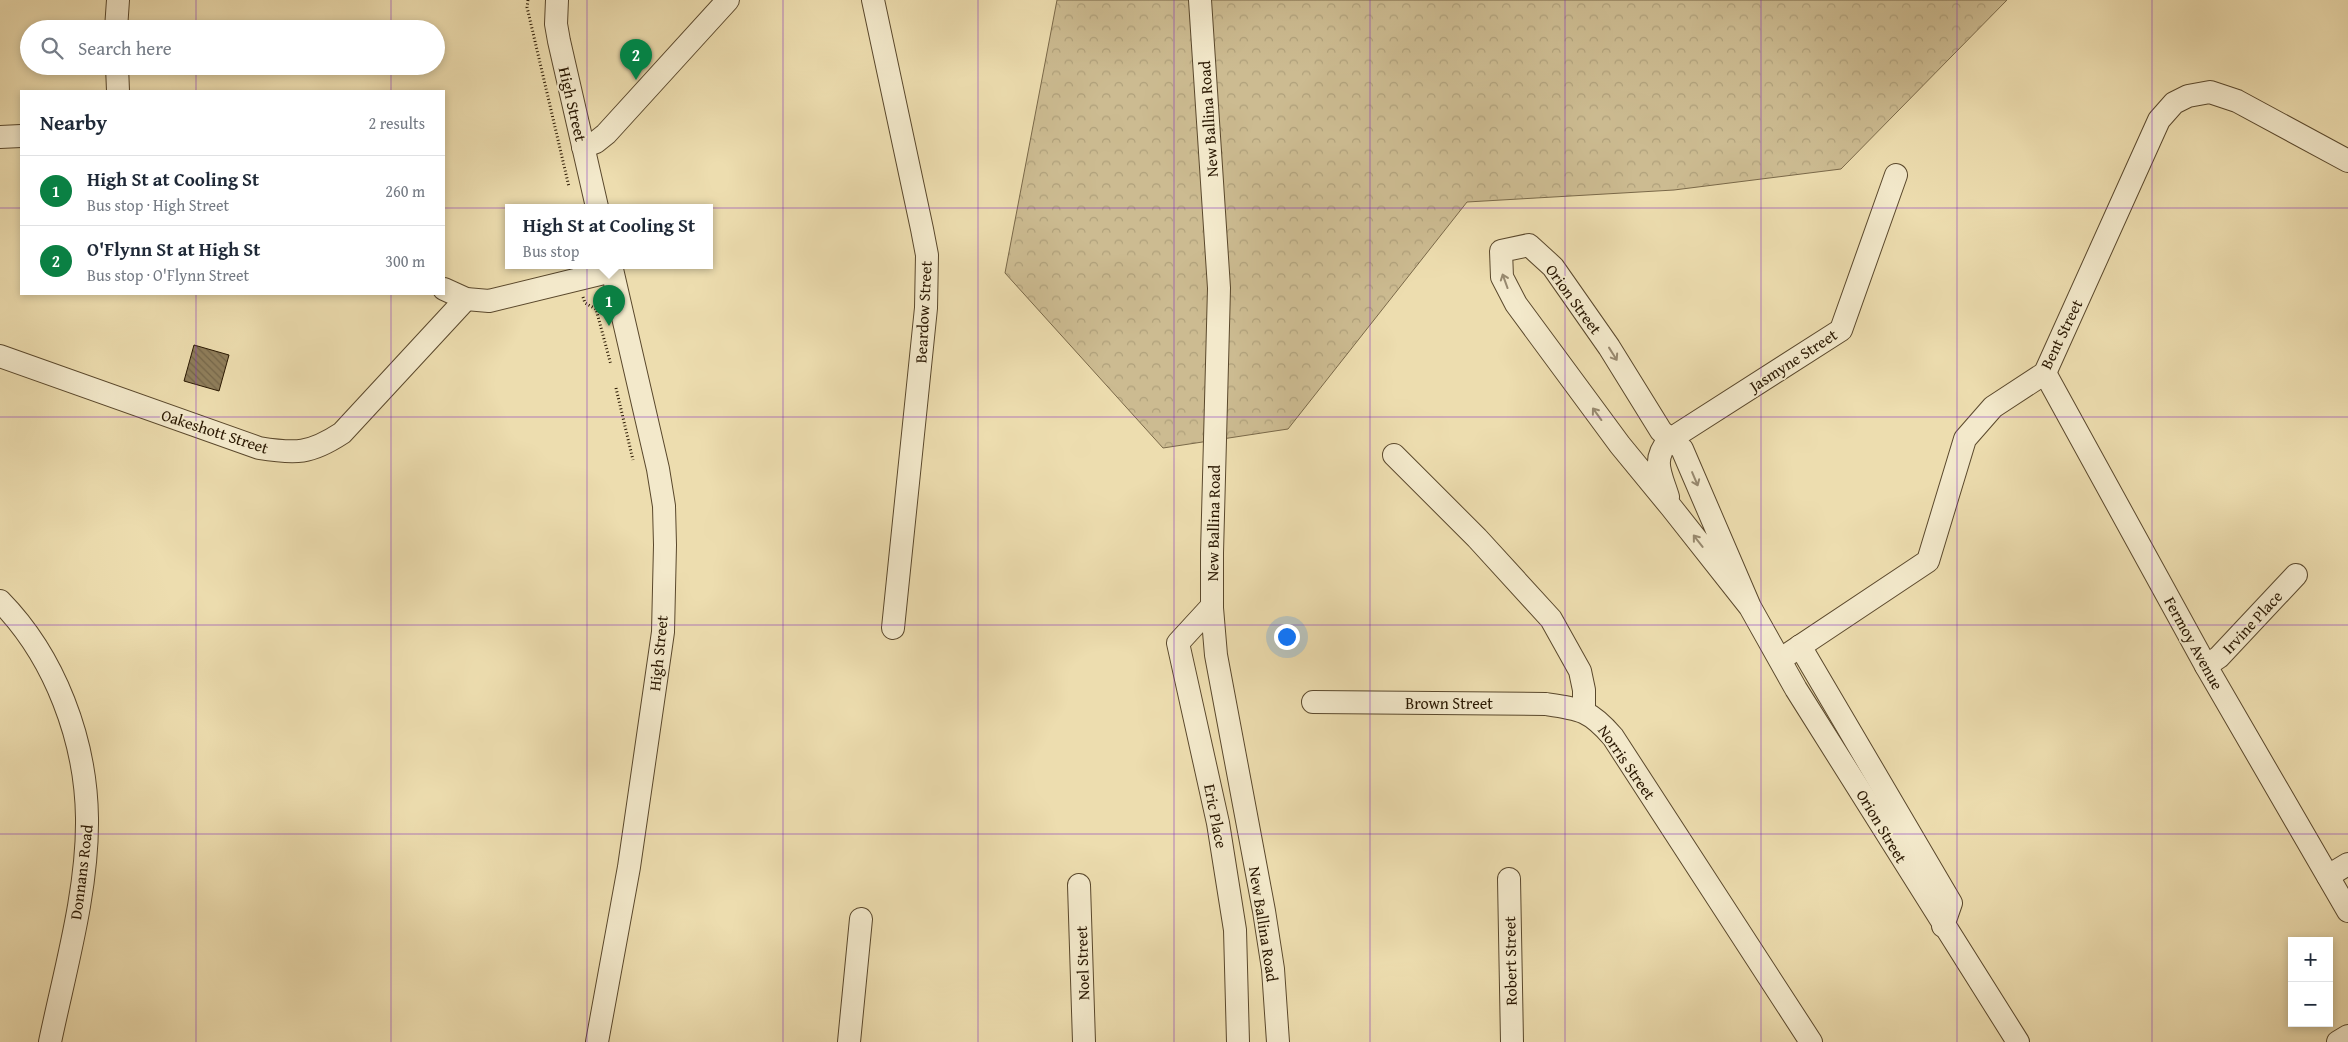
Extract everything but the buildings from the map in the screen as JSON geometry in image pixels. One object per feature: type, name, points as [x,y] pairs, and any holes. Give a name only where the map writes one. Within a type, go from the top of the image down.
[{"type":"street","points":[[117,20],[118,0]]},
{"type":"street","name":"High Street","points":[[557,0],[556,24],[559,41],[596,204]]},
{"type":"street","points":[[583,147],[596,142],[606,134],[728,0]]},
{"type":"street","name":"Beardow Street","points":[[872,0],[927,255],[926,308],[893,628]]},
{"type":"street","name":"New Ballina Road","points":[[1200,0],[1219,288],[1212,606],[1216,655],[1273,969],[1278,1042]]},
{"type":"street","points":[[117,75],[118,90]]},
{"type":"street","name":"Bent Street","points":[[1781,659],[1928,561],[1965,439],[1993,407],[2045,373],[2159,120],[2174,103],[2188,96],[2210,92],[2237,101],[2348,161]]},
{"type":"street","points":[[0,137],[20,136]]},
{"type":"street","name":"Jasmyne Street","points":[[1669,440],[1842,330],[1896,175]]},
{"type":"street","name":"Orion Street","points":[[1750,607],[1682,449],[1669,440],[1661,431],[1609,347],[1553,267],[1529,245],[1501,250],[1502,277],[1516,304],[1620,445],[1750,607],[1781,659],[1796,689],[1943,926],[2018,1042]]},
{"type":"street","points":[[445,289],[466,299],[488,301],[607,269]]},
{"type":"street","name":"High Street","points":[[597,1042],[629,867],[663,632],[665,545],[664,506],[658,469],[611,269]]},
{"type":"street","name":"Oakeshott Street","points":[[0,356],[258,448],[299,452],[322,446],[342,433],[466,299]]},
{"type":"street","name":"Fermoy Avenue","points":[[2045,373],[2206,666],[2348,911]]},
{"type":"street","points":[[1669,440],[1660,450],[1659,467],[1671,507]]},
{"type":"street","name":"Norris Street","points":[[1394,455],[1477,538],[1551,619],[1580,671],[1584,690],[1584,711],[1600,722],[1613,737],[1811,1042]]},
{"type":"street","name":"Irvine Place","points":[[2206,666],[2219,657],[2296,575]]},
{"type":"street","name":"Donnans Road","points":[[0,601],[34,645],[58,686],[73,728],[84,779],[87,818],[84,868],[50,1042]]},
{"type":"street","name":"Eric Place","points":[[1212,606],[1178,643],[1218,823],[1235,930],[1238,1042]]},
{"type":"street","points":[[1800,646],[1951,903],[1943,926]]},
{"type":"street","name":"Brown Street","points":[[1313,702],[1546,704],[1584,711]]},
{"type":"street","points":[[2328,876],[2348,864]]},
{"type":"street","name":"Robert Street","points":[[1509,879],[1512,1042]]},
{"type":"street","name":"Noel Street","points":[[1079,885],[1084,1042]]},
{"type":"street","points":[[849,1042],[861,919]]},
{"type":"street","points":[[2338,1042],[2348,1036]]},
{"type":"path","points":[[528,0],[527,7],[569,188]]},
{"type":"path","points":[[581,290],[585,303],[596,310],[611,366]]},
{"type":"path","points":[[616,385],[635,468]]},
{"type":"green space","points":[[1057,0],[2007,0],[1841,169],[1674,190],[1467,202],[1288,429],[1163,448],[1005,273]]},
{"type":"place","name":"O'Flynn St at High St","points":[[636,80]]},
{"type":"place","name":"High St at Cooling St","points":[[609,326]]}]
